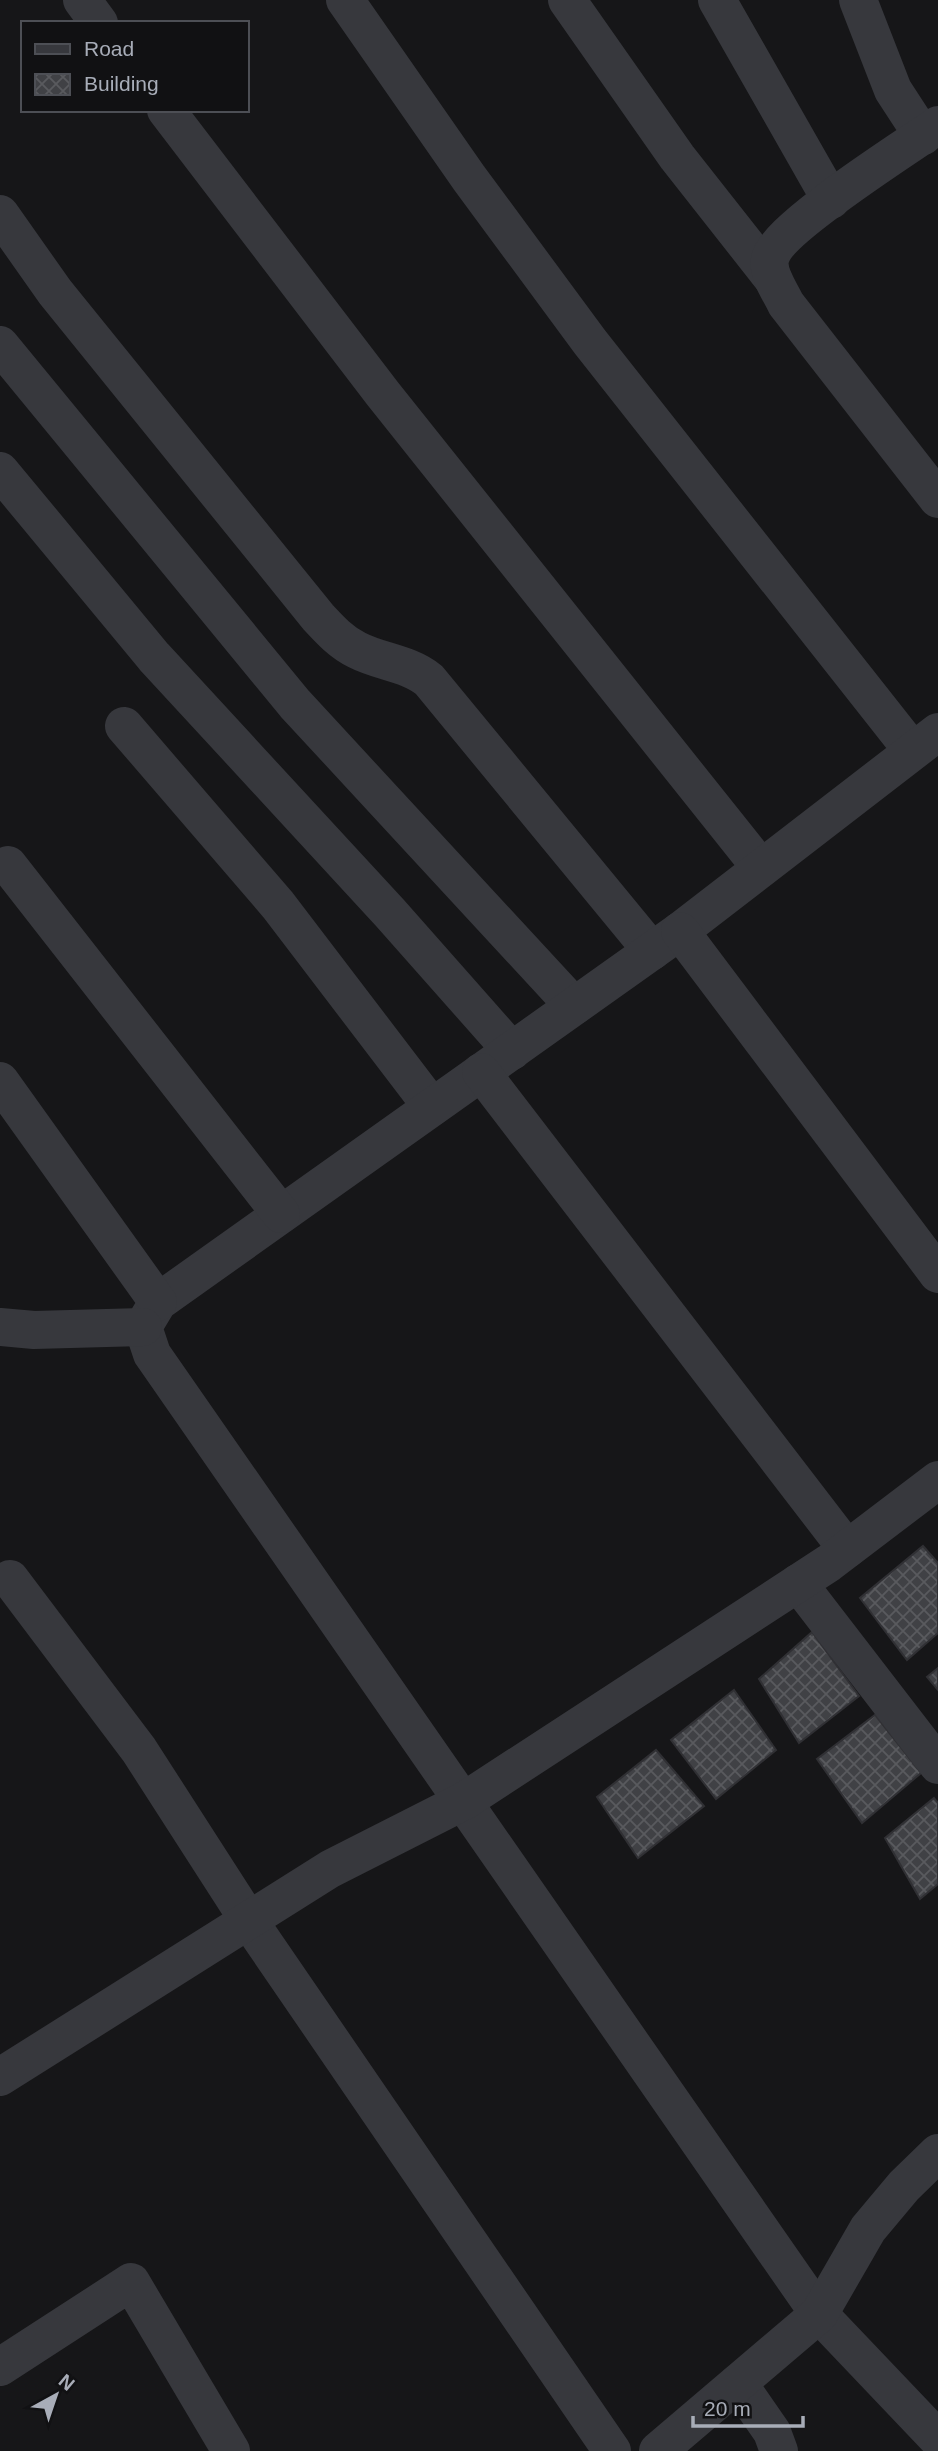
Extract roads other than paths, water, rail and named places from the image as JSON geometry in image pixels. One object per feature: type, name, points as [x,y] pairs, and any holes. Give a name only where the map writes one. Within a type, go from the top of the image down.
[{"type":"street","points":[[82,0],[98,21]]},
{"type":"street","points":[[0,1327],[34,1330],[150,1314],[281,1214],[666,941],[925,741],[590,342],[469,178],[345,0]]},
{"type":"street","points":[[566,0],[677,157],[773,279],[786,304],[938,499]]},
{"type":"street","points":[[717,0],[831,200]]},
{"type":"street","points":[[773,279],[770,260],[778,243],[831,200],[930,130],[893,90],[858,0]]},
{"type":"street","points":[[168,112],[383,394],[761,868]]},
{"type":"street","points":[[0,214],[64,302],[318,617],[337,637],[358,651],[418,671],[429,680],[666,941],[938,1274]]},
{"type":"street","points":[[0,345],[295,704],[574,1006]]},
{"type":"street","points":[[0,471],[154,657],[390,913],[847,1549]]},
{"type":"street","points":[[124,726],[278,905],[432,1107]]},
{"type":"street","points":[[8,865],[281,1214]]},
{"type":"street","points":[[0,1082],[150,1314],[152,1354],[819,2314],[938,2439]]},
{"type":"street","points":[[3,2068],[330,1869],[464,1801],[798,1583],[938,1480]]},
{"type":"street","points":[[10,1579],[139,1751],[248,1921],[612,2451]]},
{"type":"street","points":[[798,1583],[938,1765]]},
{"type":"street","points":[[658,2451],[819,2314],[868,2229],[904,2186],[938,2153]]},
{"type":"street","points":[[0,2367],[131,2282],[231,2451]]},
{"type":"street","points":[[738,2382],[772,2432],[779,2451]]}]
